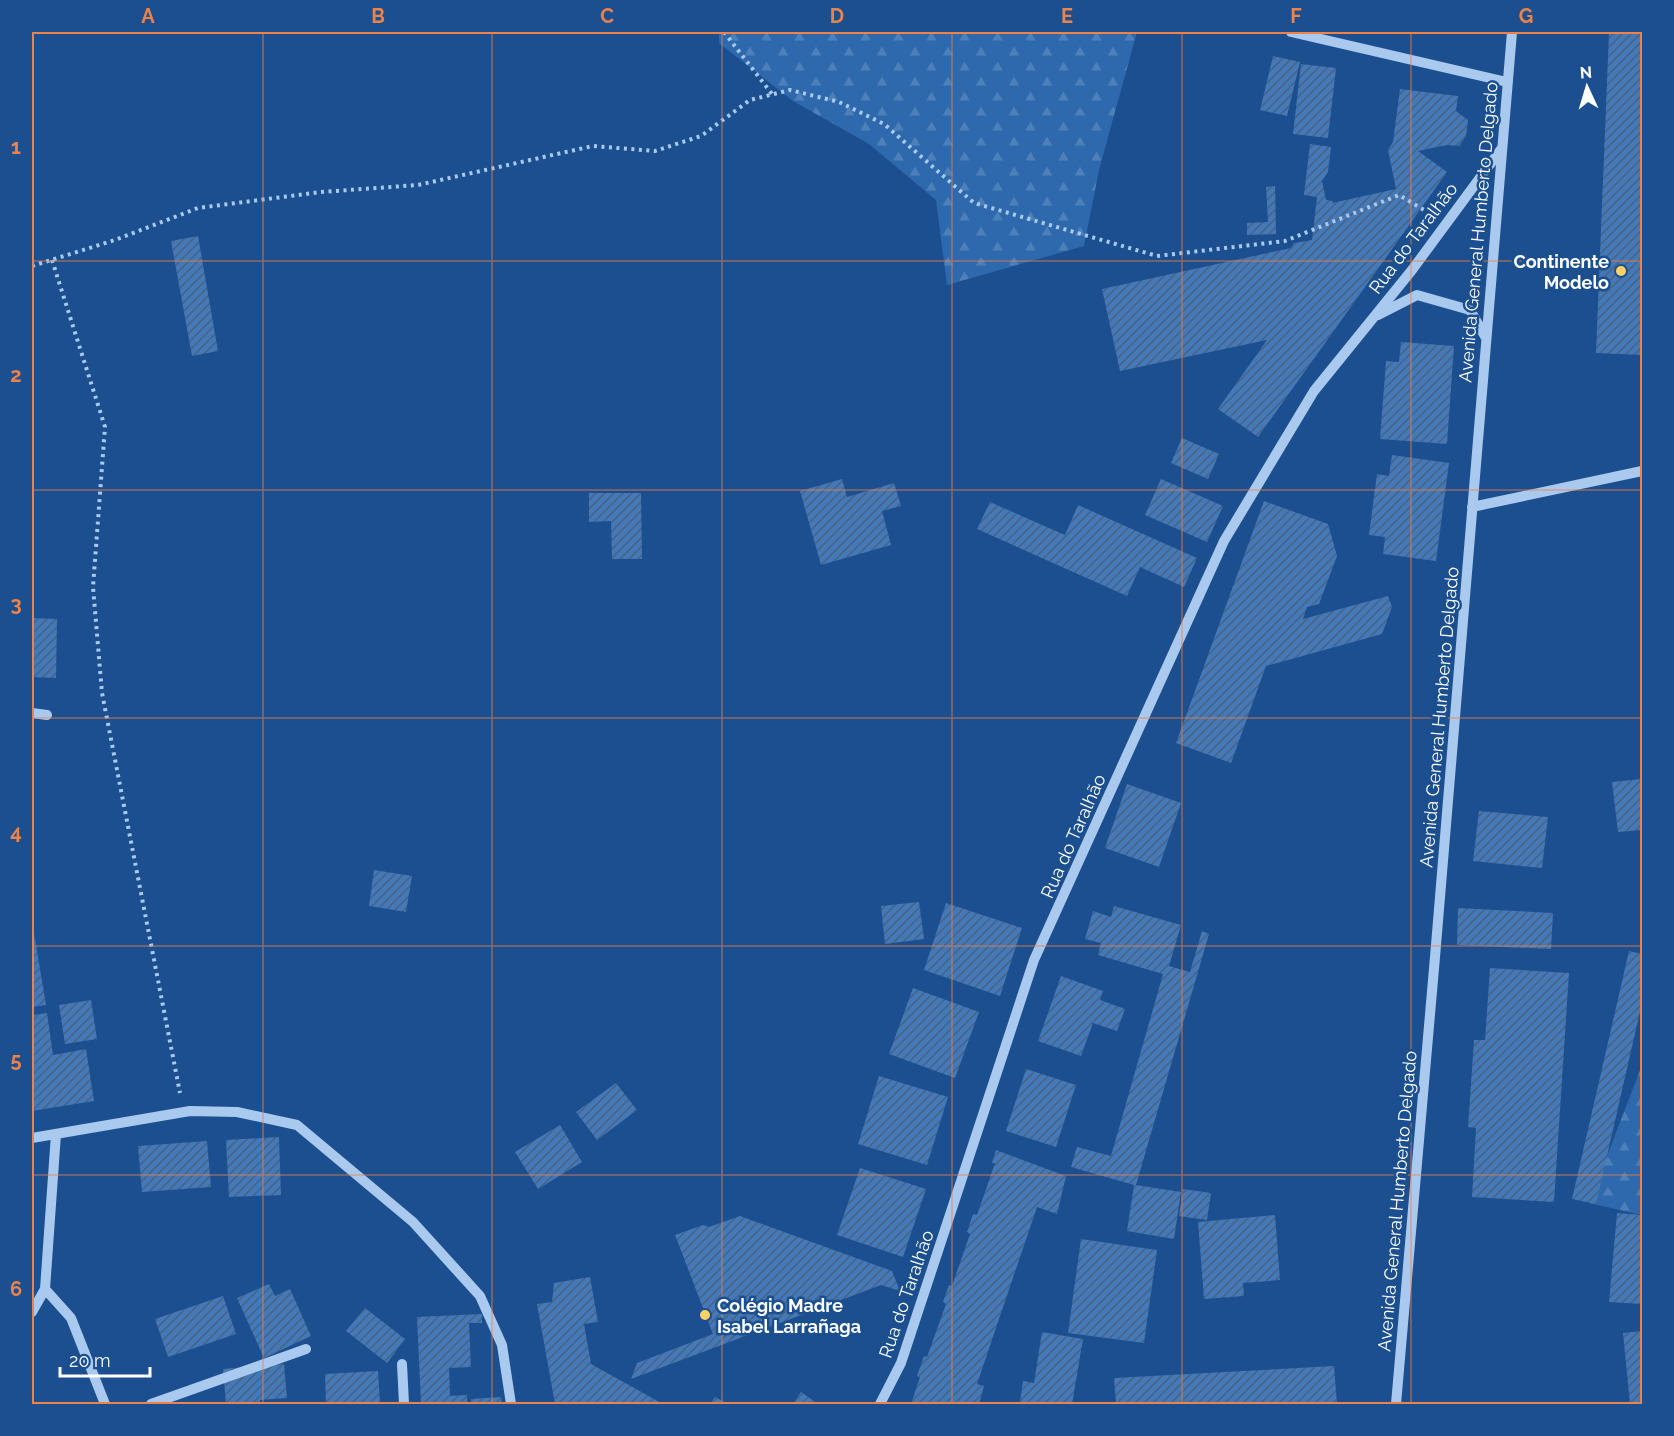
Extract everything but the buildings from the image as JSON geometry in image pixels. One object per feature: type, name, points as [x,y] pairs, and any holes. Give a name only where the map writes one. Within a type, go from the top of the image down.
[{"type":"street","points":[[1291,32],[1507,82]]},
{"type":"street","name":"Avenida General Humberto Delgado","points":[[1396,1404],[1512,32]]},
{"type":"street","name":"Rua do Taralhão","points":[[880,1404],[901,1363],[1035,960],[1224,541],[1314,391],[1502,148]]},
{"type":"street","name":"Rua do Taralhão","points":[[1372,318],[1417,295],[1470,310],[1486,338]]},
{"type":"street","points":[[1472,507],[1642,471]]},
{"type":"street","points":[[32,713],[47,716]]},
{"type":"street","points":[[32,1138],[183,1112],[237,1112],[297,1125],[413,1221],[480,1296],[502,1345],[511,1404]]},
{"type":"street","points":[[32,1312],[45,1289],[56,1134]]},
{"type":"street","points":[[45,1289],[71,1318],[105,1404]]},
{"type":"street","points":[[151,1404],[306,1349]]},
{"type":"street","points":[[402,1364],[404,1404]]},
{"type":"path","points":[[724,32],[772,94]]},
{"type":"path","points":[[32,266],[115,240],[198,208],[321,192],[417,185],[593,146],[655,151],[701,136],[750,100],[790,90],[839,102],[884,124],[974,203],[1157,256],[1285,241],[1399,195],[1446,223]]},
{"type":"path","points":[[52,260],[105,427],[93,587],[102,693],[183,1112]]},
{"type":"green space","points":[[719,32],[1137,32],[1099,170],[1084,246],[947,285],[936,200],[869,144],[793,101],[719,43]]},
{"type":"green space","points":[[1642,1065],[1642,1215],[1589,1203]]},
{"type":"place","name":"Continente Modelo","points":[[1621,271]]},
{"type":"place","name":"Colégio Madre Isabel Larrañaga","points":[[705,1315]]}]
